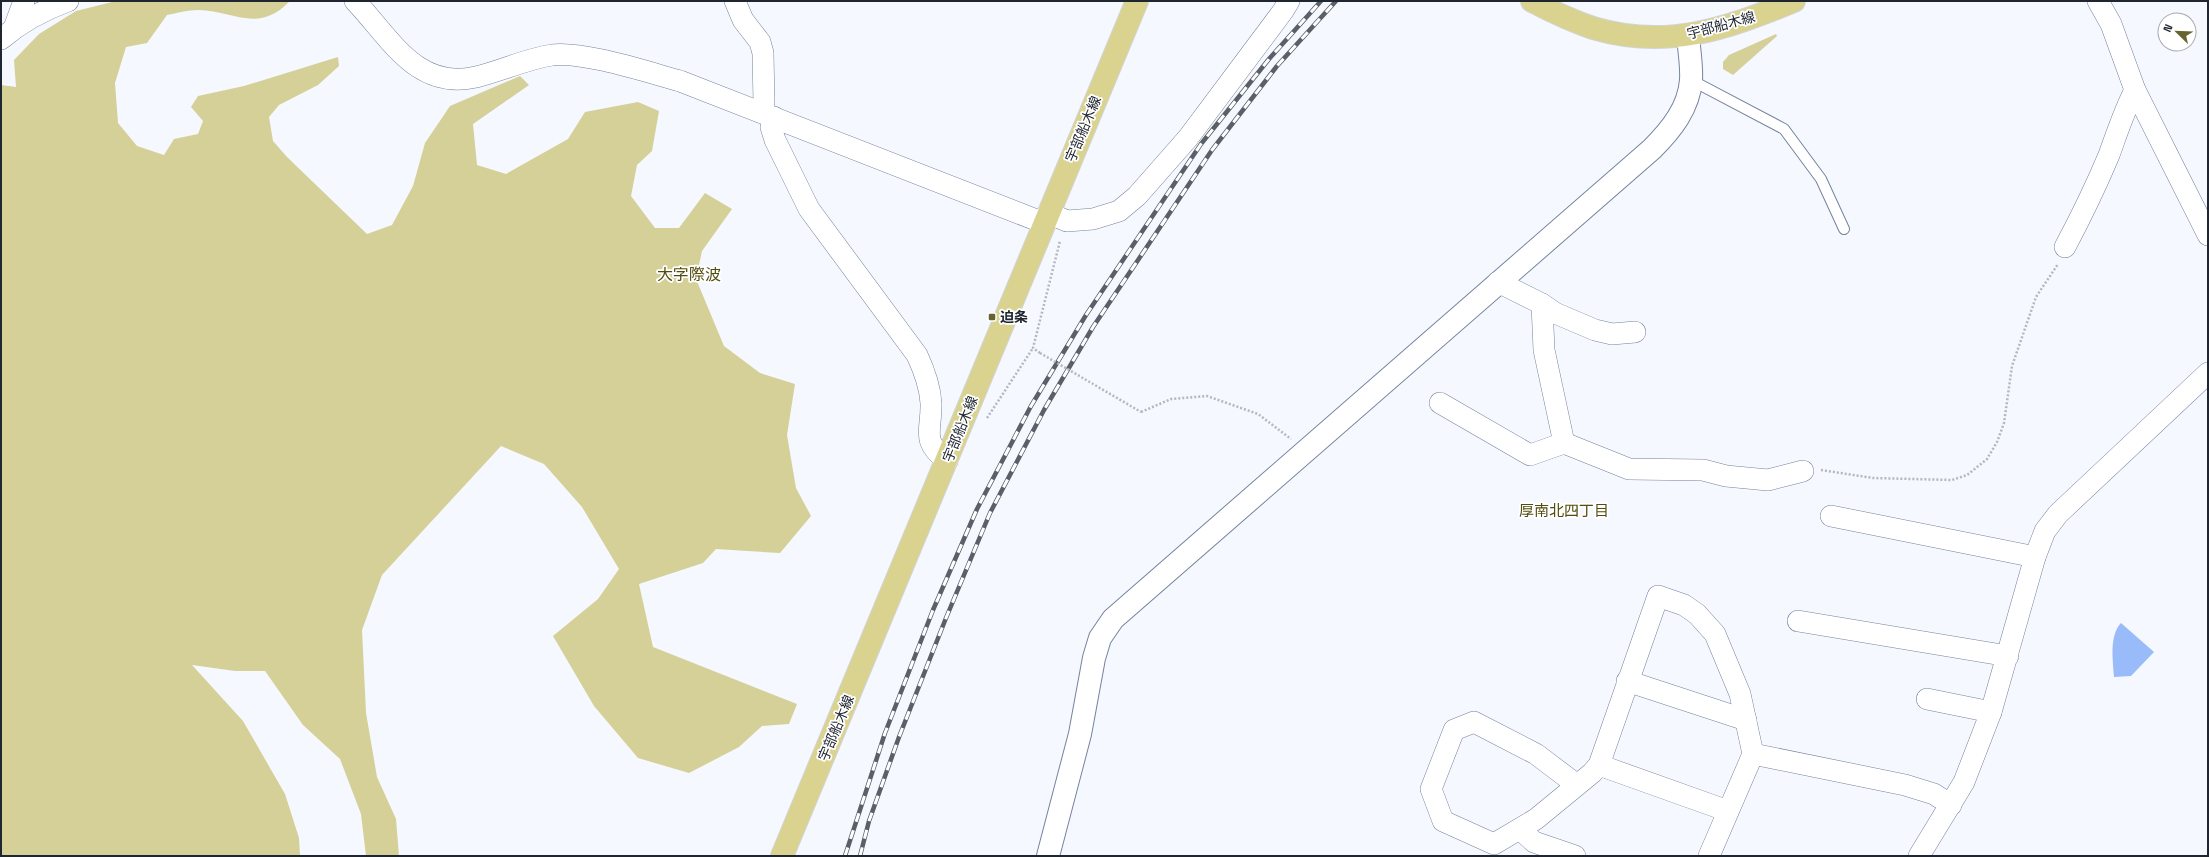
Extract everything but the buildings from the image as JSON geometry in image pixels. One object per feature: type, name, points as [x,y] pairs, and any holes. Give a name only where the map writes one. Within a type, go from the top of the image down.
[{"type":"main road","name":"宇部船木線","points":[[782,856],[1137,1]]},
{"type":"main road","name":"宇部船木線","points":[[1532,1],[1593,28],[1633,36],[1688,36],[1756,16],[1794,1]]},
{"type":"street","points":[[8,34],[24,1]]},
{"type":"street","points":[[8,34],[50,7],[68,1]]},
{"type":"street","points":[[355,1],[398,52],[419,68],[436,75],[452,79],[474,78],[546,57],[571,55],[680,81],[767,115],[1046,218],[1067,221],[1093,219],[1118,211],[1137,196],[1188,138],[1289,1]]},
{"type":"street","points":[[735,1],[743,20],[760,42],[763,53],[764,103],[775,140],[809,209],[917,355],[926,374],[931,402],[928,433],[935,452],[947,461]]},
{"type":"street","points":[[2098,1],[2111,24],[2135,90],[2208,235]]},
{"type":"street","points":[[1048,856],[1080,734],[1094,658],[1100,638],[1113,619],[1652,149],[1671,130],[1685,103],[1691,80],[1688,36]]},
{"type":"street","points":[[2065,246],[2108,157],[2127,105],[2135,90]]},
{"type":"street","points":[[1498,282],[1542,304],[1555,313],[1595,330],[1612,334],[1635,332]]},
{"type":"street","points":[[1542,304],[1544,350],[1564,443]]},
{"type":"street","points":[[1919,856],[1964,782],[1991,712],[2045,531],[2058,514],[2208,374]]},
{"type":"street","points":[[1440,403],[1530,455],[1564,443],[1630,470],[1703,470],[1726,476],[1768,480],[1803,471]]},
{"type":"street","points":[[1831,516],[2036,557]]},
{"type":"street","points":[[1578,785],[1536,754],[1474,722],[1454,730],[1431,789],[1443,821],[1494,844],[1536,819],[1578,785],[1599,765],[1627,681],[1658,596],[1684,605],[1697,614],[1715,634],[1740,694],[1753,754],[1709,856]]},
{"type":"street","points":[[1798,621],[2008,656]]},
{"type":"street","points":[[1627,681],[1746,720]]},
{"type":"street","points":[[1927,698],[1991,712]]},
{"type":"street","points":[[1753,754],[1905,785],[1934,794],[1951,805]]},
{"type":"street","points":[[1599,765],[1728,811]]},
{"type":"street","points":[[1520,829],[1534,842],[1575,856]]},
{"type":"lane","points":[[1691,80],[1784,129],[1821,179],[1844,229]]},
{"type":"path","points":[[986,420],[1033,348],[1067,221]]},
{"type":"path","points":[[1803,471],[1817,469],[1873,478],[1952,480],[1967,475],[1987,459],[1997,442],[2004,423],[2012,366],[2036,297],[2058,263],[2065,246]]},
{"type":"path","points":[[1033,348],[1141,412],[1171,399],[1207,396],[1258,414],[1306,450]]},
{"type":"shaded area","points":[[116,1],[290,1],[278,11],[257,19],[198,10],[167,15],[147,43],[126,47],[115,83],[118,123],[137,146],[164,155],[174,139],[198,134],[203,121],[191,107],[198,96],[244,86],[338,57],[339,66],[318,85],[279,105],[269,117],[273,141],[287,157],[367,234],[392,225],[413,186],[425,143],[450,106],[520,76],[529,85],[473,124],[477,165],[506,174],[568,139],[585,112],[638,102],[659,111],[652,151],[637,165],[631,196],[655,228],[679,228],[705,193],[732,209],[702,251],[696,279],[724,346],[760,373],[795,384],[787,435],[796,488],[811,516],[780,553],[716,549],[703,563],[639,584],[653,647],[797,704],[789,724],[762,726],[739,747],[689,773],[638,758],[594,706],[553,636],[598,599],[619,569],[582,507],[544,464],[501,446],[382,575],[362,630],[366,713],[377,777],[396,819],[399,856],[366,856],[361,814],[340,759],[303,725],[265,671],[235,671],[192,665],[243,721],[285,794],[299,838],[300,856],[1,856],[1,85],[16,87],[14,60],[39,34],[76,11]]},
{"type":"shaded area","points":[[1776,34],[1777,36],[1733,75],[1723,69],[1723,62],[1729,55]]},
{"type":"water","points":[[2121,623],[2154,652],[2131,676],[2114,677],[2113,641],[2117,628]]},
{"type":"railway","points":[[845,856],[885,733],[933,610],[977,509],[1031,406],[1086,315],[1201,144],[1269,59],[1321,1]]},
{"type":"railway","points":[[860,856],[869,821],[899,737],[946,618],[990,513],[1044,410],[1093,327],[1212,150],[1277,66],[1336,1]]},
{"type":"place","name":"迫条","points":[[992,317]]},
{"type":"district","name":"大字際波","points":[[689,274]]},
{"type":"district","name":"厚南北四丁目","points":[[1564,510]]}]
